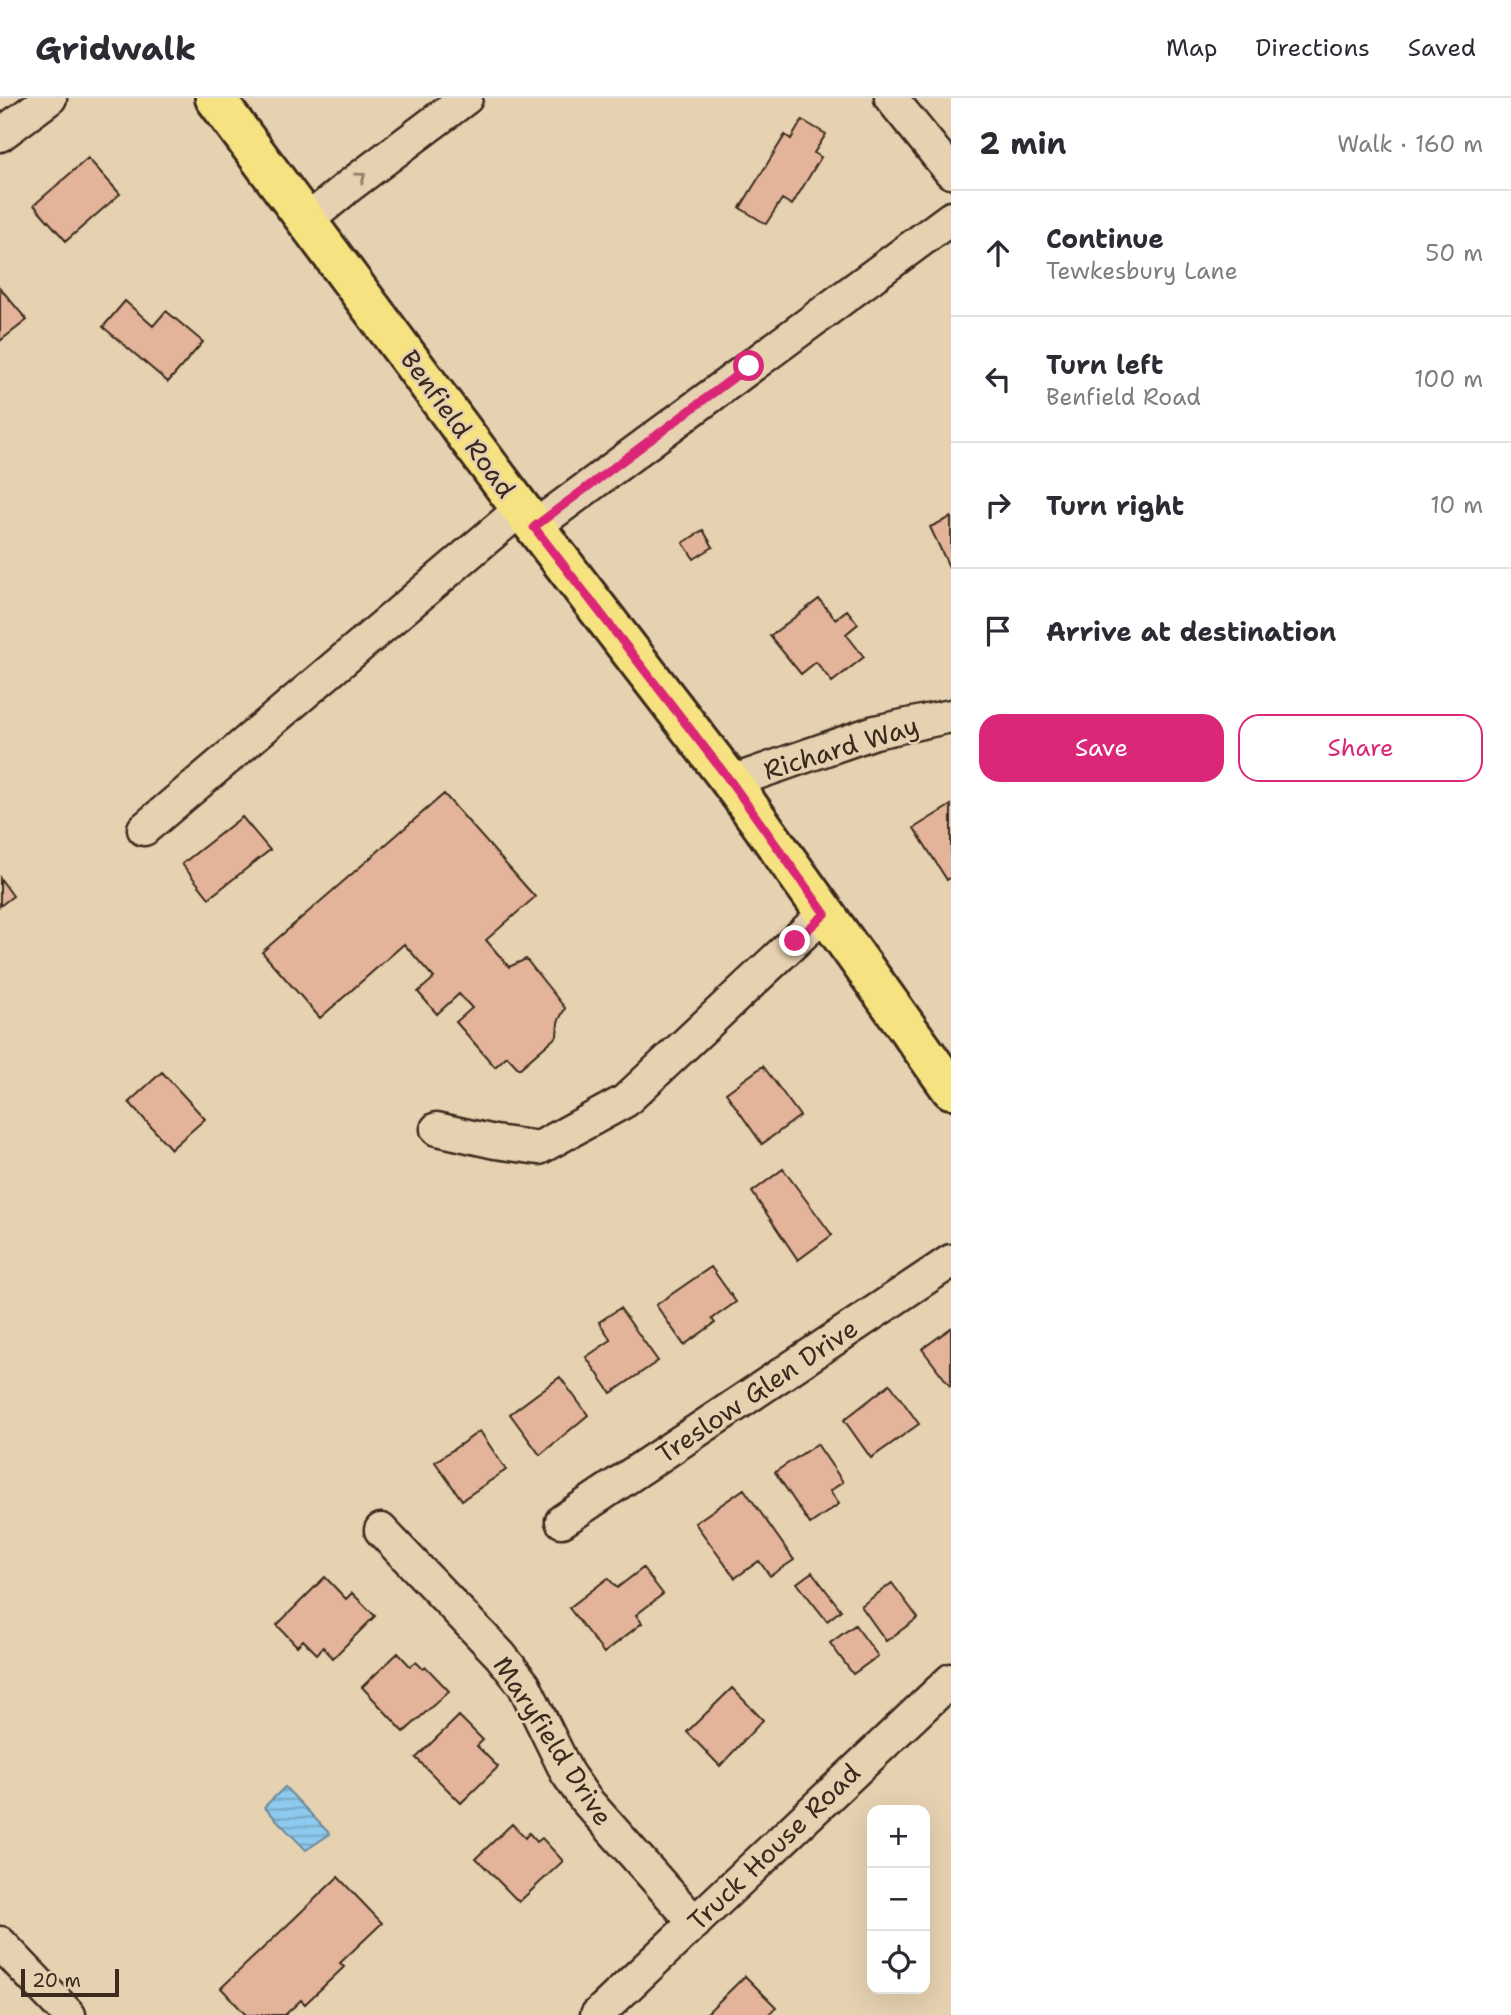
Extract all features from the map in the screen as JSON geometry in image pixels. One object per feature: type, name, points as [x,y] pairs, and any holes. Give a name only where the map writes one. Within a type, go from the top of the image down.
[{"type":"main road","name":"Benfield Road","points":[[215,98],[527,518],[731,782],[951,1089]]},
{"type":"street","points":[[0,135],[50,98]]},
{"type":"street","points":[[308,220],[466,98]]},
{"type":"street","points":[[891,98],[951,172]]},
{"type":"street","points":[[144,828],[527,518],[951,218]]},
{"type":"street","name":"Richard Way","points":[[731,782],[875,732],[951,716]]},
{"type":"street","points":[[437,1129],[495,1142],[539,1148],[625,1101],[825,914]]},
{"type":"street","name":"Treslow Glen Drive","points":[[562,1521],[951,1261]]},
{"type":"street","name":"Maryfield Drive","points":[[381,1530],[500,1655],[524,1685],[568,1773],[585,1799],[695,1923]]},
{"type":"street","name":"Truck House Road","points":[[597,2015],[951,1680]]},
{"type":"street","points":[[0,1943],[69,2015]]},
{"type":"water","points":[[285,1787],[330,1834],[306,1850],[264,1807]]},
{"type":"building","points":[[802,120],[826,134],[814,153],[821,157],[792,205],[782,199],[766,224],[740,208],[785,135],[791,139]]},
{"type":"building","points":[[88,158],[120,194],[66,241],[34,205]]},
{"type":"building","points":[[0,288],[27,320],[0,341]]},
{"type":"building","points":[[125,301],[153,326],[166,311],[203,342],[168,382],[103,327]]},
{"type":"building","points":[[951,517],[951,569],[950,569],[930,527]]},
{"type":"building","points":[[703,530],[713,547],[694,559],[683,543]]},
{"type":"building","points":[[819,599],[835,619],[847,610],[858,624],[846,634],[864,657],[832,682],[816,662],[801,674],[770,636]]},
{"type":"building","points":[[444,794],[535,897],[486,940],[509,967],[526,959],[565,1008],[558,1022],[557,1036],[519,1069],[507,1056],[495,1067],[456,1022],[472,1008],[459,994],[437,1014],[418,992],[434,978],[404,944],[320,1018],[262,952]]},
{"type":"building","points":[[951,805],[951,877],[947,880],[914,828]]},
{"type":"building","points":[[242,817],[270,850],[209,898],[182,864]]},
{"type":"building","points":[[0,878],[13,896],[0,906]]},
{"type":"building","points":[[763,1066],[800,1116],[762,1144],[726,1093]]},
{"type":"building","points":[[162,1072],[205,1119],[171,1149],[129,1102]]},
{"type":"building","points":[[783,1169],[832,1235],[798,1260],[752,1192]]},
{"type":"building","points":[[711,1267],[736,1302],[712,1319],[715,1323],[684,1345],[656,1305]]},
{"type":"building","points":[[620,1308],[658,1361],[611,1393],[586,1357],[611,1340],[599,1322]]},
{"type":"building","points":[[951,1328],[951,1385],[950,1386],[922,1349]]},
{"type":"building","points":[[560,1377],[588,1415],[540,1455],[510,1414]]},
{"type":"building","points":[[890,1384],[919,1424],[871,1458],[844,1420]]},
{"type":"building","points":[[480,1431],[506,1470],[462,1500],[435,1462]]},
{"type":"building","points":[[817,1444],[843,1482],[830,1491],[839,1504],[810,1524],[775,1472]]},
{"type":"building","points":[[744,1489],[794,1560],[770,1576],[759,1561],[735,1578],[695,1523]]},
{"type":"building","points":[[643,1568],[663,1594],[636,1615],[642,1623],[604,1653],[569,1608],[608,1578],[617,1588]]},
{"type":"building","points":[[812,1572],[841,1610],[827,1621],[797,1583]]},
{"type":"building","points":[[325,1577],[346,1599],[352,1593],[375,1616],[333,1658],[323,1647],[317,1654],[303,1640],[297,1646],[277,1625]]},
{"type":"building","points":[[892,1583],[918,1618],[886,1641],[861,1606]]},
{"type":"building","points":[[855,1625],[878,1656],[853,1674],[830,1643]]},
{"type":"building","points":[[398,1653],[410,1666],[416,1662],[423,1669],[426,1667],[449,1691],[404,1732],[362,1687]]},
{"type":"building","points":[[732,1688],[763,1720],[720,1766],[687,1732]]},
{"type":"building","points":[[459,1716],[483,1740],[477,1746],[498,1767],[461,1803],[416,1758]]},
{"type":"building","points":[[512,1824],[525,1838],[529,1833],[537,1842],[542,1838],[563,1861],[519,1902],[476,1858]]},
{"type":"building","points":[[338,1877],[382,1923],[340,1963],[344,1967],[305,2004],[301,2000],[285,2015],[246,2015],[221,1988]]},
{"type":"building","points":[[745,1976],[776,2007],[768,2015],[705,2015]]},
{"type":"route","points":[[749,366],[534,527],[731,782],[825,914],[795,941]]}]
